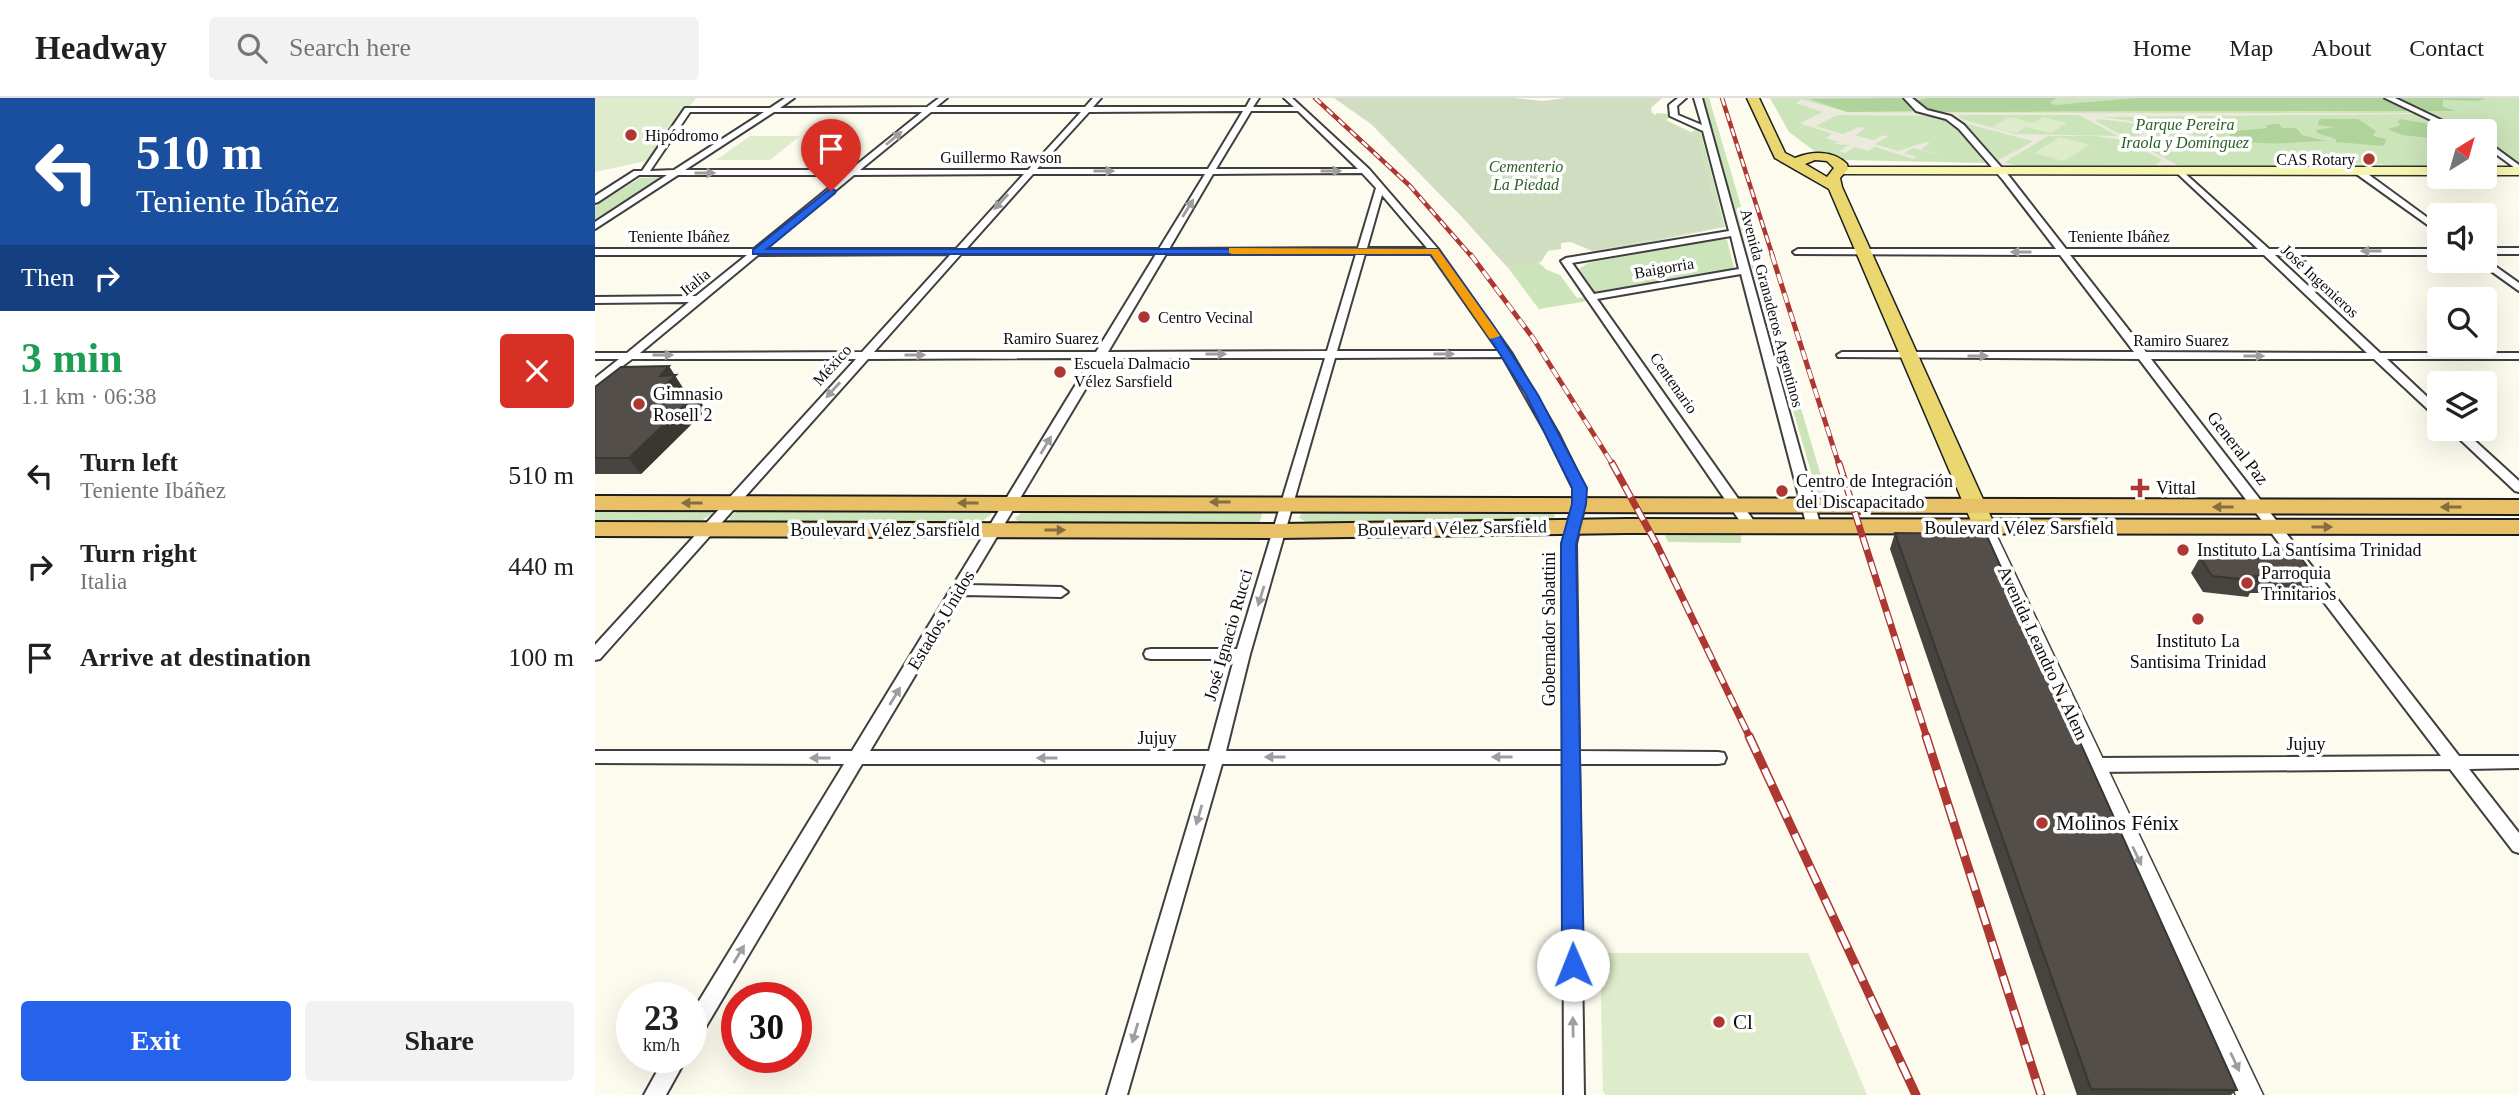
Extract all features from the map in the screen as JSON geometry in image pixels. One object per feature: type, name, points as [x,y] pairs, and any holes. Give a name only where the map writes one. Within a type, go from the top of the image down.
[{"type":"highway","name":"Boulevard Vélez Sarsfield","points":[[595,503],[1579,504],[1738,506],[1812,517],[1980,518],[2275,527],[2519,527]]},
{"type":"highway","name":"Boulevard Vélez Sarsfield","points":[[1980,518],[2259,507],[2519,507]]},
{"type":"highway","name":"Boulevard Vélez Sarsfield","points":[[595,529],[1280,531],[1751,527],[1812,517]]},
{"type":"main road","points":[[1753,98],[1780,155],[1835,187]]},
{"type":"main road","points":[[1765,98],[1786,139]]},
{"type":"main road","points":[[1798,149],[1838,166]]},
{"type":"main road","points":[[1804,169],[1797,162],[1819,156]]},
{"type":"main road","points":[[1804,169],[1838,166],[1999,172],[2427,171]]},
{"type":"main road","points":[[1835,187],[1833,177],[1838,166]]},
{"type":"main road","points":[[2497,171],[2519,170]]},
{"type":"main road","name":"Avenida Leandro N. Alem","points":[[1835,187],[1980,518]]},
{"type":"street","points":[[595,226],[790,98]]},
{"type":"street","name":"Italia","points":[[595,384],[943,98]]},
{"type":"street","name":"México","points":[[595,655],[956,251],[1097,98]]},
{"type":"street","name":"Estados Unidos","points":[[707,1007],[1255,98]]},
{"type":"street","name":"Gobernador Sabattini","points":[[1288,98],[1366,171],[1434,251],[1507,354],[1559,443],[1580,488],[1579,504],[1569,544],[1574,1095]]},
{"type":"street","points":[[1682,98],[1673,105],[1674,116],[1707,130]]},
{"type":"street","name":"Avenida Granaderos Argentinos","points":[[1698,98],[1812,517]]},
{"type":"street","name":"General Paz","points":[[1908,98],[1917,110],[1954,120],[1999,172],[2519,846]]},
{"type":"street","points":[[2389,98],[2435,119]]},
{"type":"street","points":[[595,200],[640,173],[688,110],[1301,109]]},
{"type":"street","points":[[2497,152],[2519,170]]},
{"type":"street","name":"Guillermo Rawson","points":[[640,173],[1366,171]]},
{"type":"street","name":"José Ingenieros","points":[[2180,171],[2427,403]]},
{"type":"street","points":[[2358,171],[2427,221]]},
{"type":"street","name":"José Ignacio Rucci","points":[[1117,1095],[1380,188]]},
{"type":"street","name":"Centenario","points":[[1733,233],[1566,261],[1751,527]]},
{"type":"street","name":"Teniente Ibáñez","points":[[595,252],[1434,251]]},
{"type":"street","name":"Teniente Ibáñez","points":[[1798,252],[2427,251]]},
{"type":"street","points":[[2497,251],[2519,251]]},
{"type":"street","name":"Baigorria","points":[[1592,297],[1743,271]]},
{"type":"street","points":[[2497,272],[2519,288]]},
{"type":"street","points":[[595,300],[699,299]]},
{"type":"street","name":"Ramiro Suarez","points":[[595,356],[1507,354]]},
{"type":"street","name":"Ramiro Suarez","points":[[1842,355],[2519,356]]},
{"type":"street","points":[[2468,441],[2519,488]]},
{"type":"street","name":"Avenida Leandro N. Alem","points":[[1980,518],[2250,1095]]},
{"type":"street","points":[[959,590],[1061,592]]},
{"type":"street","points":[[1151,654],[1243,654]]},
{"type":"street","name":"Jujuy","points":[[595,757],[1719,758]]},
{"type":"street","name":"Jujuy","points":[[2094,765],[2519,762]]},
{"type":"street","points":[[654,1095],[667,1073]]},
{"type":"green space","name":"Hipódromo","points":[[595,98],[696,98],[646,161],[595,172]]},
{"type":"green space","name":"Cementerio La Piedad","points":[[1334,98],[1513,98],[1543,101],[1565,98],[1662,98],[1651,108],[1652,113],[1698,138],[1722,227],[1592,251],[1571,242],[1561,243],[1561,249],[1548,251],[1541,262],[1508,268],[1371,124]]},
{"type":"green space","points":[[1703,98],[1709,98],[1829,503],[1819,500]]},
{"type":"green space","points":[[1770,98],[1905,98],[1913,110],[1952,122],[1985,163],[1846,160],[1816,152],[1789,132]]},
{"type":"green space","points":[[1904,98],[1912,111],[1847,112],[1809,99]]},
{"type":"green space","name":"Parque Pereira Iraola y Domínguez","points":[[1912,98],[2386,98],[2432,119],[2427,119],[2427,168],[2342,164],[2340,168],[2010,169],[1994,164],[1958,121],[1919,110]]},
{"type":"green space","points":[[1929,98],[2056,98],[2050,103],[2056,105],[2136,98],[2486,98],[2478,101],[2443,100],[2443,107],[2456,111],[1933,112],[1914,101]]},
{"type":"green space","points":[[2391,98],[2519,98],[2519,166],[2497,150],[2497,119],[2437,119]]},
{"type":"green space","points":[[2519,111],[1835,113],[1790,132],[1833,112]]},
{"type":"green space","points":[[1656,113],[1669,114],[1670,117],[1666,120],[1691,132],[1696,130],[1701,133],[1725,227],[1604,251],[1601,255],[1594,256],[1592,251],[1722,227],[1698,138],[1657,118]]},
{"type":"green space","points":[[2010,117],[2033,123],[2043,117],[2067,123],[2051,133],[2026,127],[2016,133],[1992,127]]},
{"type":"green space","points":[[2319,119],[2358,119],[2376,131],[2373,136],[2386,139],[2384,146],[2336,142],[2336,139],[2317,133],[2316,130],[2334,127],[2318,125]]},
{"type":"green space","points":[[2399,119],[2427,124],[2427,138],[2402,135],[2388,129],[2401,125],[2398,123]]},
{"type":"green space","points":[[2279,124],[2282,128],[2296,128],[2302,135],[2326,141],[2265,143],[2230,136],[2230,132],[2268,128],[2265,126]]},
{"type":"green space","points":[[750,136],[800,136],[770,160],[716,160]]},
{"type":"green space","points":[[2060,137],[2090,145],[2064,161],[2034,153]]},
{"type":"green space","points":[[662,177],[595,219],[595,206],[640,178]]},
{"type":"green space","points":[[1721,238],[1727,240],[1734,267],[1728,270],[1598,293],[1579,269],[1588,263]]},
{"type":"green space","points":[[1538,262],[1547,270],[1560,275],[1577,298],[1586,297],[1588,301],[1539,309],[1508,268]]},
{"type":"green space","points":[[1264,508],[1259,524],[1020,524],[1015,518],[1026,509]]},
{"type":"green space","points":[[595,509],[709,509],[712,514],[699,522],[595,524]]},
{"type":"green space","points":[[1304,509],[1552,510],[1555,516],[1551,522],[1543,524],[1308,523],[1299,518]]},
{"type":"green space","points":[[740,510],[990,510],[992,514],[979,523],[730,522],[730,516]]},
{"type":"green space","points":[[1663,531],[1737,532],[1741,535],[1741,543],[1668,542]]},
{"type":"green space","name":"Cl","points":[[1600,953],[1808,953],[1867,1095],[1606,1095],[1603,1091]]},
{"type":"shaded area","points":[[1797,98],[1851,113],[1924,113],[1937,116],[1837,115],[1816,126],[1843,134],[1859,127],[1866,128],[1855,135],[1873,140],[1883,135],[1888,137],[1875,144],[1898,151],[1926,142],[1930,143],[1921,149],[1948,157],[1913,148],[1904,153],[1916,157],[1914,159],[1875,147],[1868,151],[1855,147],[1845,153],[1839,151],[1849,145],[1834,144],[1838,142],[1826,138],[1832,134],[1800,123],[1823,112],[1796,103],[1802,100]]},
{"type":"shaded area","points":[[1935,113],[2420,114],[2103,117],[2195,130],[2188,133],[2206,145],[2196,148],[2234,153],[2189,149],[2173,152],[2162,150],[2151,143],[2135,142],[2179,166],[2331,167],[2334,162],[2404,168],[2357,164],[2342,164],[2340,168],[2000,167],[1959,121]],"holes":[[[1958,115],[2079,115],[2118,136],[2016,134],[1961,119]],[[2098,119],[2156,127],[2138,136],[2146,141],[2129,139],[2096,121]],[[1964,123],[2032,141],[1998,160]],[[2162,129],[2175,131],[2198,142],[2188,147],[2150,139],[2150,134]],[[2048,136],[2094,136],[2127,141],[2162,160],[2155,165],[2017,166],[2005,162]]]},
{"type":"building","points":[[669,366],[660,376],[676,375],[655,395],[696,394],[629,458],[595,458],[595,387],[621,367]]},
{"type":"building","name":"Molinos Fénix","points":[[1895,533],[1986,534],[2237,1090],[2091,1089]]},
{"type":"building","points":[[2215,553],[2239,553],[2242,558],[2301,558],[2315,577],[2255,576],[2258,581],[2212,576],[2200,557],[2218,557]]},
{"type":"railway","points":[[1315,98],[1410,186],[1472,257]]},
{"type":"railway","points":[[1722,98],[1773,257]]},
{"type":"railway","points":[[1471,255],[1533,338],[1613,465]]},
{"type":"railway","points":[[1772,255],[1839,465]]},
{"type":"railway","points":[[1612,463],[1657,545],[1750,738]]},
{"type":"railway","points":[[1839,463],[1927,738]]},
{"type":"railway","points":[[1749,736],[1916,1095]]},
{"type":"railway","points":[[1926,736],[2041,1095]]},
{"type":"slow traffic","points":[[1232,251],[1434,251],[1495,336]]},
{"type":"place","name":"Hipódromo","points":[[631,135]]},
{"type":"place","name":"CAS Rotary","points":[[2369,159]]},
{"type":"place","name":"Centro Vecinal","points":[[1144,317]]},
{"type":"place","name":"Escuela Dalmacio Vélez Sarsfield","points":[[1060,372]]},
{"type":"place","name":"Gimnasio Rosell 2","points":[[639,404]]},
{"type":"place","name":"Vittal","points":[[2140,488]]},
{"type":"place","name":"Centro de Integración del Discapacitado","points":[[1782,491]]},
{"type":"place","name":"Instituto La Santísima Trinidad","points":[[2183,550]]},
{"type":"place","name":"Parroquia Trinitarios","points":[[2247,583]]},
{"type":"place","name":"Instituto La Santisima Trinidad","points":[[2198,619]]},
{"type":"place","name":"Molinos Fénix","points":[[2042,823]]},
{"type":"place","name":"Cl","points":[[1719,1022]]},
{"type":"route","points":[[831,191],[757,252],[1434,251],[1507,354],[1559,443],[1580,488],[1579,504],[1569,544],[1573,965]]}]
